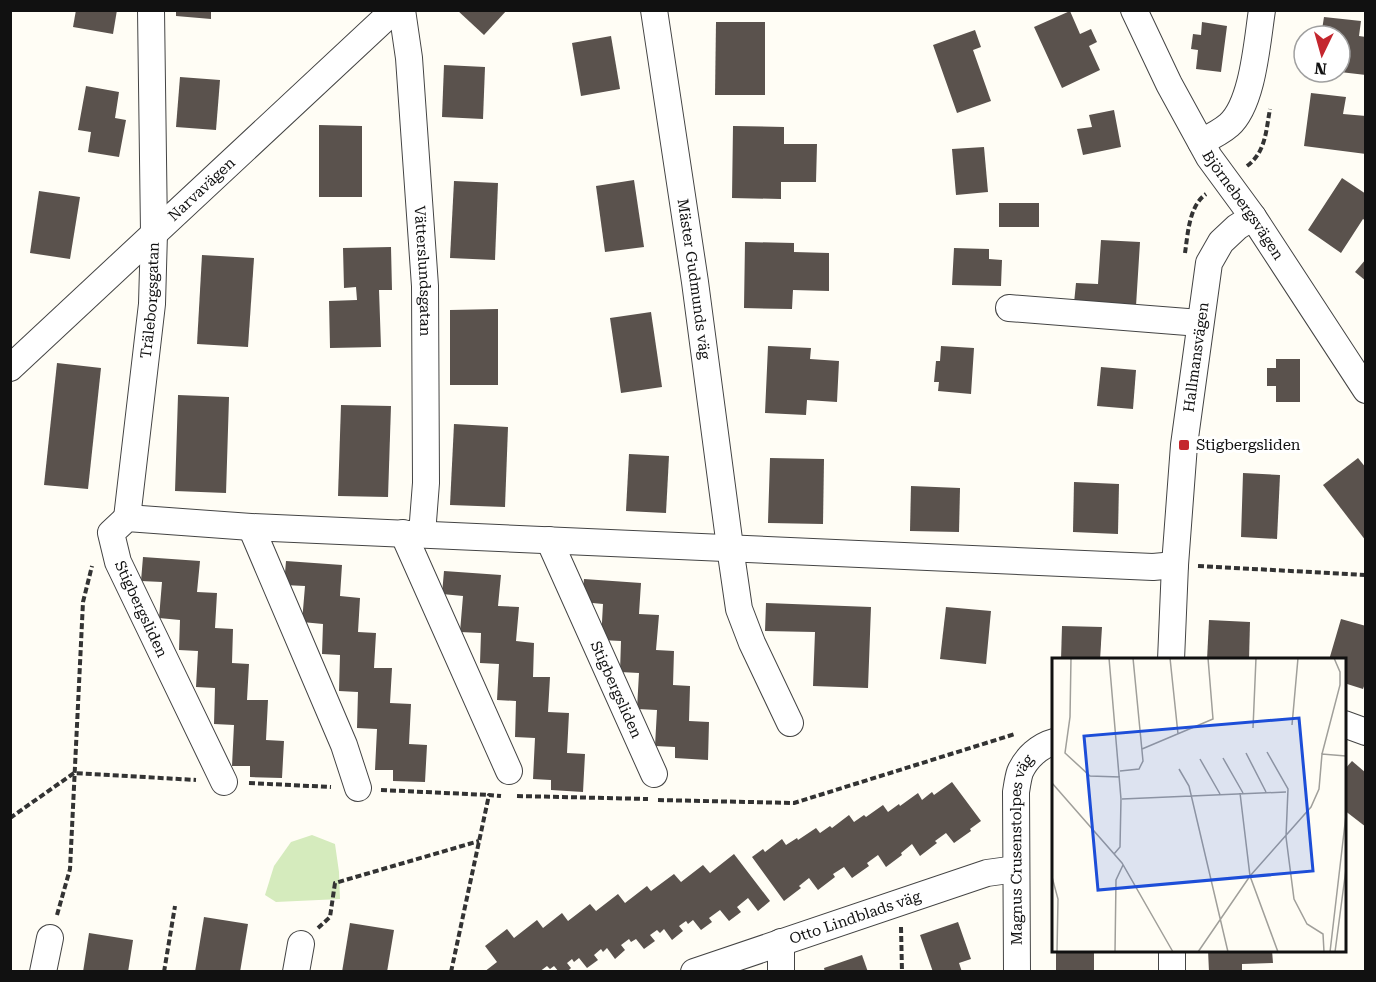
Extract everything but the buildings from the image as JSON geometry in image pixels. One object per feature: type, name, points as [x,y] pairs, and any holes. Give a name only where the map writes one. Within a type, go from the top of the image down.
[{"type":"street","name":"Träleborgsgatan","points":[[127,518],[152,304],[154,233],[151,10]]},
{"type":"street","name":"Narvavägen","points":[[10,368],[394,10]]},
{"type":"street","name":"Vätterslundsgatan","points":[[402,10],[410,58],[425,286],[426,483],[412,533]]},
{"type":"street","name":"Mäster Gudmunds väg","points":[[654,10],[695,282],[730,548]]},
{"type":"street","name":"Björnebergsvägen","points":[[1134,10],[1169,84],[1209,157],[1253,217],[1363,383]]},
{"type":"street","points":[[1201,142],[1230,124],[1244,103],[1249,88],[1262,10]]},
{"type":"street","name":"Hallmansvägen","points":[[1171,658],[1174,565],[1184,445],[1209,263],[1221,242],[1237,227],[1253,217]]},
{"type":"street","points":[[1009,308],[1200,323]]},
{"type":"street","points":[[127,518],[251,527],[1141,566],[1174,565]]},
{"type":"street","name":"Stigbergsliden","points":[[127,518],[111,533],[118,562],[224,782]]},
{"type":"street","points":[[251,527],[344,745],[358,788]]},
{"type":"street","points":[[412,533],[504,784]]},
{"type":"street","name":"Stigbergsliden","points":[[549,540],[654,774]]},
{"type":"street","points":[[730,548],[740,609],[752,643],[790,723]]},
{"type":"street","points":[[1346,725],[1365,732]]},
{"type":"street","name":"Magnus Crusenstolpes väg","points":[[1017,972],[1016,792],[1021,771],[1031,755],[1047,745]]},
{"type":"street","name":"Otto Lindblads väg","points":[[694,972],[987,873],[1016,869]]},
{"type":"street","points":[[43,972],[50,938]]},
{"type":"street","points":[[780,942],[781,972]]},
{"type":"street","points":[[296,972],[301,944]]},
{"type":"street","points":[[1172,952],[1172,972]]},
{"type":"path","points":[[50,938],[70,869],[84,602],[94,559]]},
{"type":"path","points":[[1174,565],[1365,575]]},
{"type":"path","points":[[451,972],[489,795],[504,784],[794,803],[1020,732],[1047,745]]},
{"type":"path","points":[[10,818],[74,773],[501,795]]},
{"type":"path","points":[[301,944],[330,917],[336,883],[479,841]]},
{"type":"path","points":[[900,902],[902,972]]},
{"type":"path","points":[[164,972],[175,906]]},
{"type":"green space","points":[[312,835],[335,844],[340,899],[276,902],[265,895],[274,866],[291,842]]},
{"type":"place","name":"Stigbergsliden","points":[[1184,445]]}]
